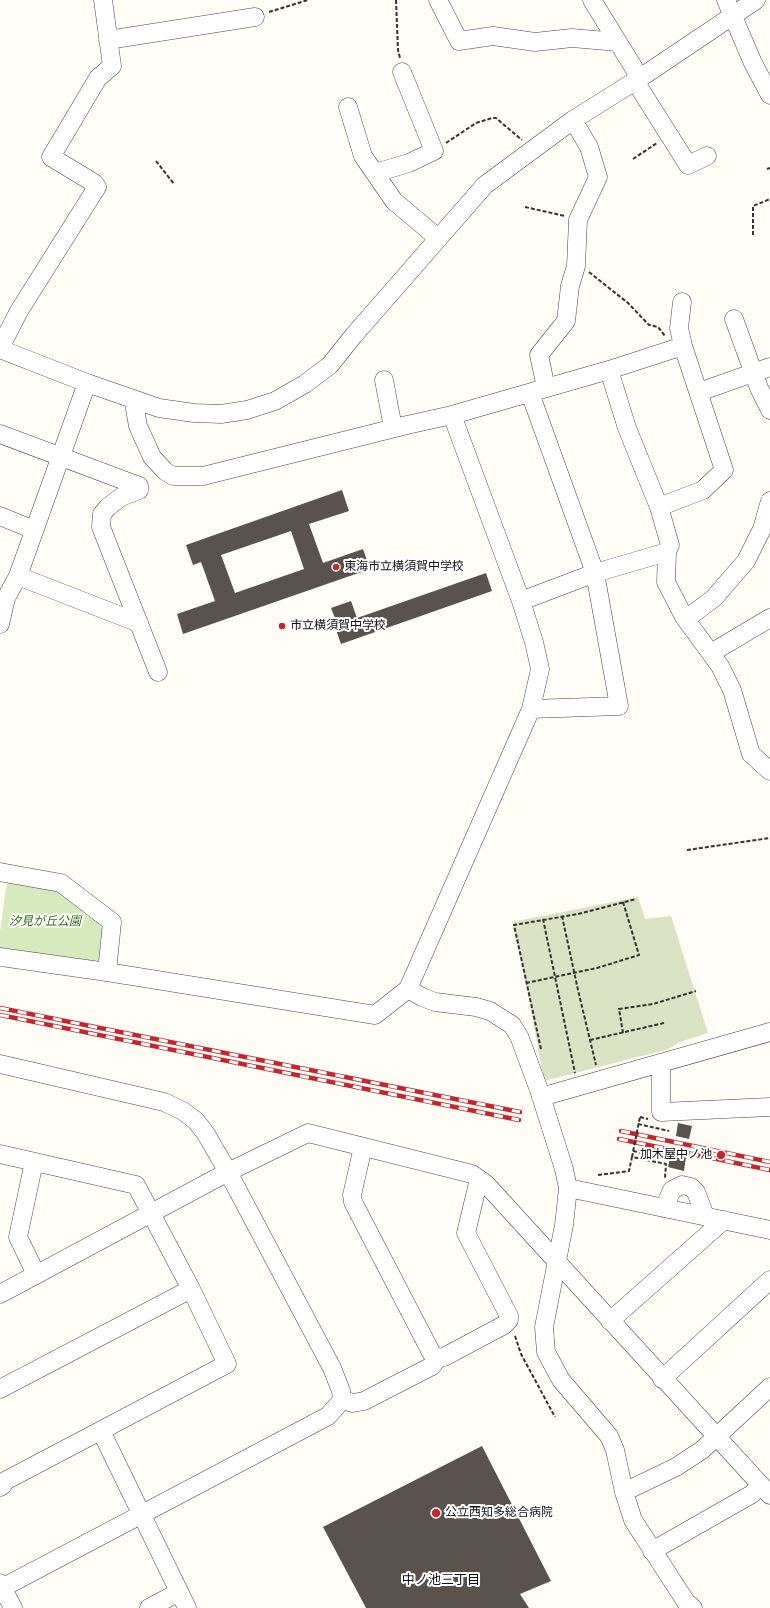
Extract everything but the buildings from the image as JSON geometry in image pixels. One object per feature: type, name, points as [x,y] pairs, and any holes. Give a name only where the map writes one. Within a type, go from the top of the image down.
[{"type":"street","points":[[103,0],[112,66],[98,78],[51,157],[94,183],[97,187],[19,311],[0,349],[87,384],[159,408],[177,411],[221,414],[247,410],[281,398],[305,384],[330,365],[485,185],[573,120],[637,79],[729,8],[756,0]]},
{"type":"street","points":[[438,0],[459,41],[493,36],[535,42],[572,38],[618,42]]},
{"type":"street","points":[[592,0],[618,42],[637,79],[688,165],[707,156]]},
{"type":"street","points":[[729,8],[753,63],[770,95]]},
{"type":"street","points":[[108,40],[254,17]]},
{"type":"street","points":[[374,173],[409,163],[434,151],[402,72]]},
{"type":"street","points":[[348,107],[363,156],[374,173],[394,201],[438,238]]},
{"type":"street","points":[[531,709],[619,706],[595,574],[538,391],[539,355],[566,321],[570,286],[576,266],[578,220],[598,177],[589,147],[573,120]]},
{"type":"street","points":[[659,507],[703,490],[724,470],[699,392],[675,344],[679,328],[682,302]]},
{"type":"street","points":[[734,319],[762,371],[770,410]]},
{"type":"street","points":[[138,401],[135,410],[138,426],[152,457],[165,471],[173,476],[203,476],[393,428],[452,415],[538,391],[609,370],[675,344]]},
{"type":"street","points":[[609,370],[627,428],[659,507],[670,545],[667,552],[666,582],[686,619],[720,666],[732,690],[751,754],[770,771]]},
{"type":"street","points":[[699,392],[762,371]]},
{"type":"street","points":[[384,380],[393,428]]},
{"type":"street","points":[[0,624],[3,597],[18,576],[87,384]]},
{"type":"street","points":[[0,957],[107,972],[375,1014],[408,989],[531,709],[540,669],[534,642],[521,601],[452,415]]},
{"type":"street","points":[[0,434],[139,486],[139,490],[121,497],[108,507],[102,514],[101,521],[158,672]]},
{"type":"street","points":[[686,619],[714,598],[746,561],[762,529],[770,500]]},
{"type":"street","points":[[0,516],[34,530]]},
{"type":"street","points":[[521,601],[595,574],[667,552]]},
{"type":"street","points":[[18,576],[139,623]]},
{"type":"street","points":[[711,654],[770,618]]},
{"type":"street","points":[[0,872],[61,883],[112,922],[107,972]]},
{"type":"street","points":[[408,989],[422,998],[435,1002],[476,1007],[490,1011],[512,1025],[526,1051],[564,1169],[568,1188],[564,1225],[555,1262],[544,1326],[546,1352],[561,1380],[610,1436],[616,1450],[624,1492],[633,1520],[652,1551],[693,1608]]},
{"type":"street","points":[[541,1097],[770,1032]]},
{"type":"street","points":[[661,1063],[661,1112],[770,1107]]},
{"type":"street","points":[[0,1064],[164,1102],[182,1111],[196,1121],[206,1134],[228,1172],[332,1368],[341,1390],[342,1400],[328,1416],[1,1587],[13,1608]]},
{"type":"street","points":[[0,1294],[228,1172],[308,1133],[472,1174],[486,1184],[555,1262],[765,1491],[752,1494],[652,1551]]},
{"type":"street","points":[[363,1147],[351,1198],[432,1354],[438,1358],[444,1357],[504,1325],[509,1320],[509,1316],[466,1233],[479,1179]]},
{"type":"street","points":[[0,1154],[136,1185],[191,1288],[227,1364],[2,1482]]},
{"type":"street","points":[[34,1162],[18,1237],[36,1274]]},
{"type":"street","points":[[664,1208],[672,1190],[682,1185],[691,1187],[696,1192],[705,1216]]},
{"type":"street","points":[[568,1188],[770,1230]]},
{"type":"street","points":[[610,1321],[724,1220]]},
{"type":"street","points":[[662,1379],[770,1280]]},
{"type":"street","points":[[0,1389],[191,1288]]},
{"type":"street","points":[[342,1400],[353,1403],[364,1401],[432,1366],[438,1358]]},
{"type":"street","points":[[624,1492],[676,1467],[702,1450],[770,1388]]},
{"type":"street","points":[[101,1431],[187,1608]]},
{"type":"street","points":[[148,1608],[179,1592]]},
{"type":"path","points":[[254,17],[308,0]]},
{"type":"path","points":[[396,0],[398,50],[402,72]]},
{"type":"path","points":[[434,148],[449,142],[476,123],[492,118],[496,118],[524,141]]},
{"type":"path","points":[[633,159],[670,135]]},
{"type":"path","points":[[156,161],[174,184]]},
{"type":"path","points":[[753,235],[753,206],[770,199]]},
{"type":"path","points":[[525,207],[549,211],[578,220]]},
{"type":"path","points":[[576,266],[582,267],[628,303],[649,325],[658,327],[675,344]]},
{"type":"path","points":[[687,850],[770,838]]},
{"type":"path","points":[[542,1052],[514,925],[562,915],[578,914],[636,899]]},
{"type":"path","points":[[526,983],[597,968],[639,955],[623,902]]},
{"type":"path","points":[[562,915],[596,1066]]},
{"type":"path","points":[[543,919],[576,1074]]},
{"type":"path","points":[[623,1032],[618,1009],[653,1004],[696,990]]},
{"type":"path","points":[[590,1040],[664,1024]]},
{"type":"path","points":[[569,1076],[582,1071]]},
{"type":"path","points":[[598,1175],[629,1171],[640,1117]]},
{"type":"path","points":[[638,1124],[670,1131]]},
{"type":"path","points":[[633,1151],[664,1158]]},
{"type":"path","points":[[632,1157],[666,1164],[664,1174],[666,1180]]},
{"type":"path","points":[[509,1320],[521,1354],[555,1417]]},
{"type":"green space","name":"汐見が丘公園","points":[[8,874],[61,883],[112,922],[107,972],[0,957],[0,931]]},
{"type":"green space","points":[[638,897],[645,919],[671,916],[708,1033],[680,1042],[669,1049],[544,1081],[526,983],[512,922]]},
{"type":"railway","points":[[0,1008],[520,1112]]},
{"type":"railway","points":[[0,1015],[519,1120]]},
{"type":"railway","points":[[621,1131],[770,1162]]},
{"type":"railway","points":[[619,1139],[770,1170]]},
{"type":"place","name":"東海市立横須賀中学校","points":[[336,567]]},
{"type":"place","name":"市立横須賀中学校","points":[[282,626]]},
{"type":"place","name":"加木屋中ノ池","points":[[721,1155]]},
{"type":"place","name":"公立西知多総合病院","points":[[436,1513]]},
{"type":"district","name":"中ノ池三丁目","points":[[441,1581]]}]
